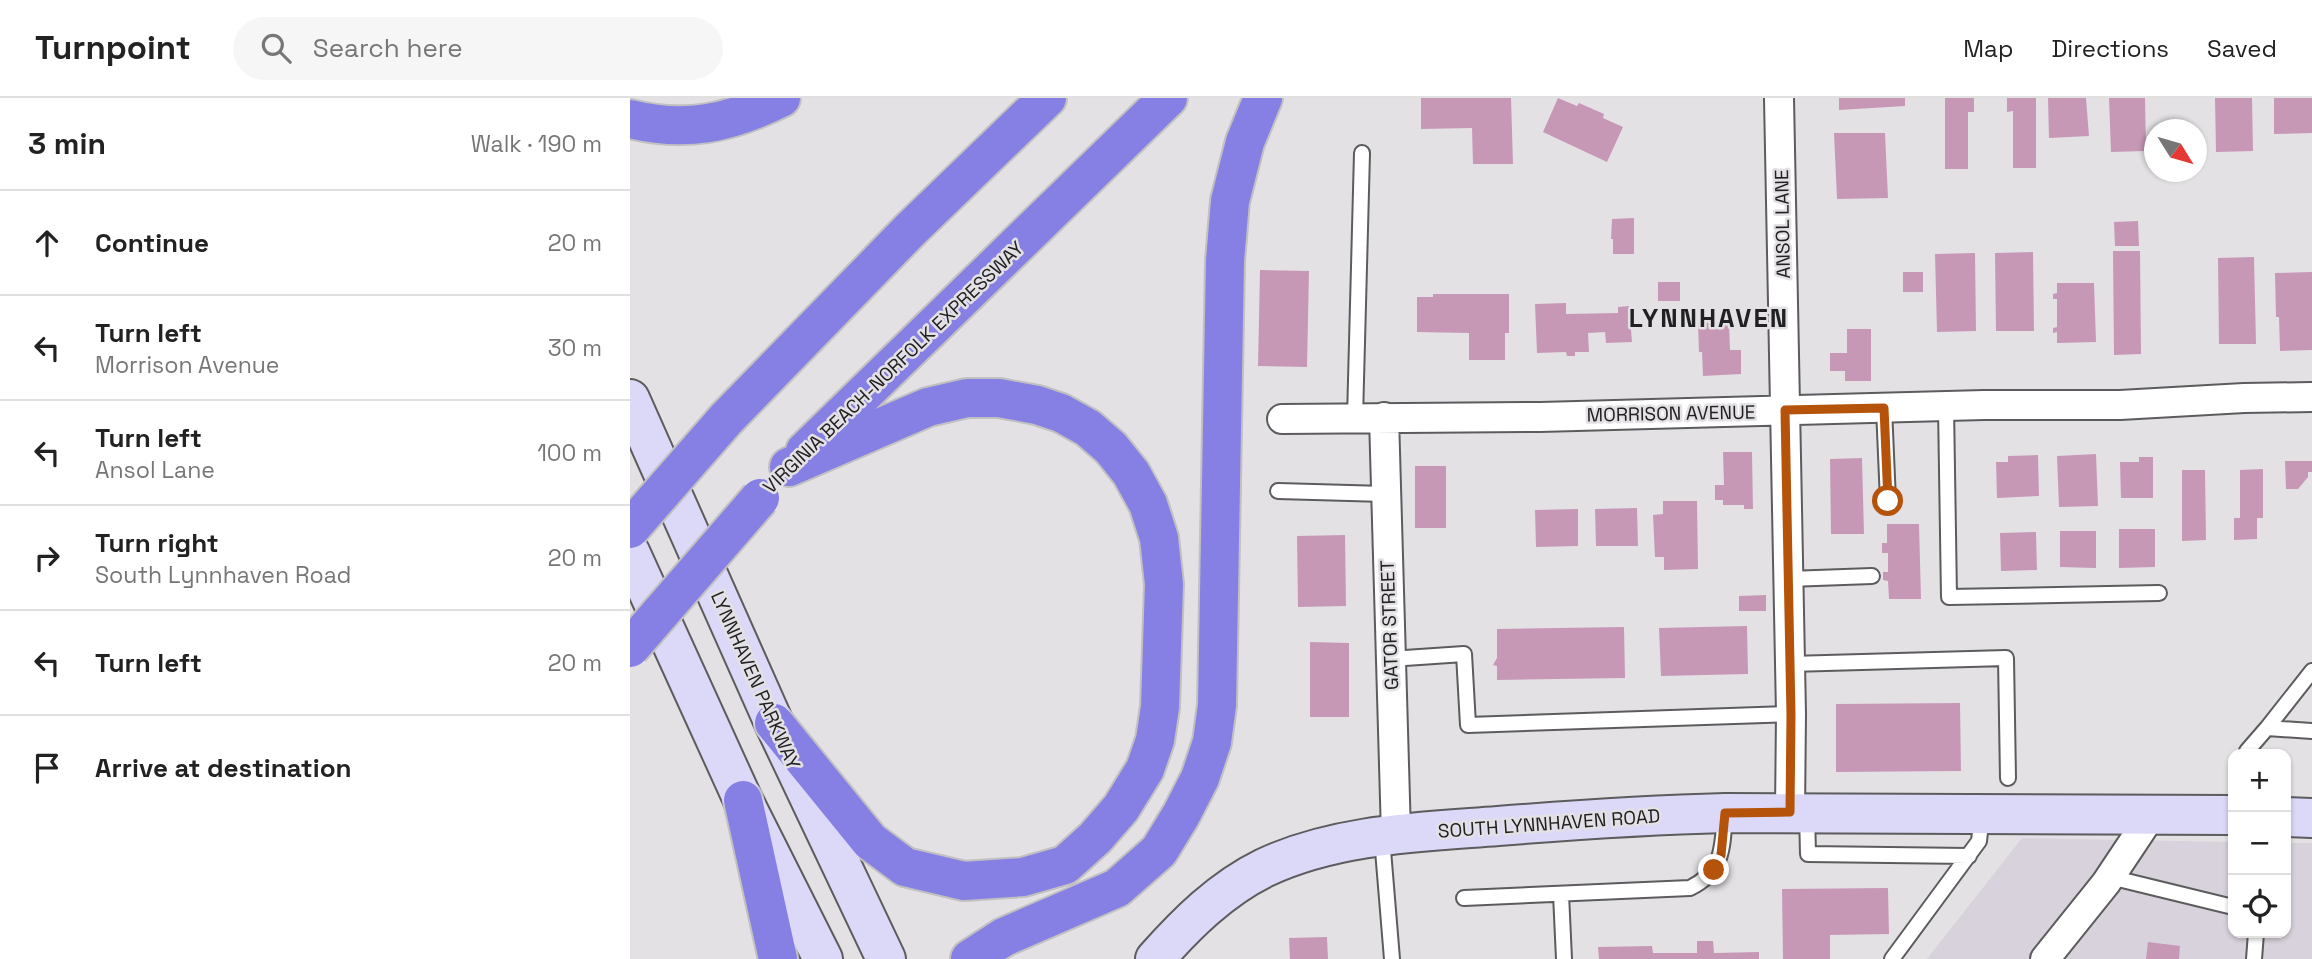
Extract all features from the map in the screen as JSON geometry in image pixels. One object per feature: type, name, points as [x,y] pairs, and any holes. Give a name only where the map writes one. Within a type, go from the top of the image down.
[{"type":"highway","points":[[630,120],[652,125],[686,126],[720,122],[754,111],[781,98]]},
{"type":"highway","points":[[630,529],[726,419],[910,230],[1046,98]]},
{"type":"highway","name":"VIRGINIA BEACH-NORFOLK EXPRESSWAY","points":[[630,648],[789,467],[1168,98]]},
{"type":"highway","points":[[970,959],[1004,937],[1117,888],[1159,850],[1200,778],[1212,742],[1217,705],[1224,261],[1230,201],[1245,142],[1263,98]]},
{"type":"highway","points":[[774,723],[870,841],[905,867],[964,881],[1023,877],[1065,865],[1095,838],[1121,808],[1145,769],[1155,740],[1160,707],[1164,584],[1159,538],[1148,504],[1131,473],[1111,448],[1088,428],[1060,412],[1037,405],[999,398],[967,398],[928,407],[789,467]]},
{"type":"highway","points":[[743,800],[778,959]]},
{"type":"street","name":"ANSOL LANE","points":[[1779,98],[1791,715],[1799,812]]},
{"type":"street","name":"MORRISON AVENUE","points":[[1282,419],[1540,417],[2312,397]]},
{"type":"street","name":"LYNNHAVEN PARKWAY","points":[[630,399],[774,723],[886,959]]},
{"type":"street","name":"GATOR STREET","points":[[1384,417],[1390,659],[1389,835]]},
{"type":"street","points":[[630,552],[743,800],[823,959]]},
{"type":"street","name":"SOUTH LYNNHAVEN ROAD","points":[[1155,959],[1179,932],[1218,898],[1262,869],[1340,844],[1389,835],[1646,815],[1725,813],[2228,816]]},
{"type":"street","points":[[2045,959],[2110,877],[2152,814]]},
{"type":"street","points":[[2291,817],[2312,818]]},
{"type":"lane","points":[[1355,418],[1362,153]]},
{"type":"lane","points":[[1946,406],[1949,597],[2159,593]]},
{"type":"lane","points":[[1884,408],[1888,501]]},
{"type":"lane","points":[[1278,491],[1385,494]]},
{"type":"lane","points":[[1788,579],[1872,576]]},
{"type":"lane","points":[[1390,659],[1464,654],[1468,725],[1791,715]]},
{"type":"lane","points":[[1790,664],[2006,658],[2008,778]]},
{"type":"lane","points":[[2249,749],[2312,671]]},
{"type":"lane","points":[[2267,728],[2312,731]]},
{"type":"lane","points":[[1799,812],[1808,854],[1969,856]]},
{"type":"lane","points":[[1464,898],[1690,888],[1703,882],[1714,870],[1721,855],[1725,813]]},
{"type":"lane","points":[[1892,959],[1979,841],[1982,814]]},
{"type":"lane","points":[[1389,835],[1392,959]]},
{"type":"lane","points":[[2110,877],[2228,906]]},
{"type":"lane","points":[[1561,894],[1564,959]]},
{"type":"lane","points":[[2254,959],[2256,938]]},
{"type":"shaded area","points":[[2022,838],[2228,842],[2228,938],[2291,938],[2291,843],[2312,843],[2312,959],[1927,959]]},
{"type":"building","points":[[1421,98],[1511,98],[1513,164],[1473,164],[1472,128],[1421,129]]},
{"type":"building","points":[[1558,98],[1577,106],[1579,103],[1604,114],[1603,118],[1623,127],[1607,162],[1543,132]]},
{"type":"building","points":[[1839,98],[1905,98],[1905,106],[1839,110]]},
{"type":"building","points":[[1945,98],[1974,98],[1974,112],[1968,112],[1968,169],[1945,169]]},
{"type":"building","points":[[2007,98],[2036,98],[2036,168],[2013,168],[2013,111],[2007,112]]},
{"type":"building","points":[[2048,98],[2086,98],[2089,136],[2049,138]]},
{"type":"building","points":[[2109,98],[2145,98],[2144,151],[2111,152]]},
{"type":"building","points":[[2215,98],[2252,98],[2253,151],[2216,152]]},
{"type":"building","points":[[2274,98],[2312,98],[2312,133],[2274,134]]},
{"type":"building","points":[[1834,133],[1885,133],[1888,198],[1837,199]]},
{"type":"building","points":[[1634,218],[1634,254],[1613,254],[1612,219]]},
{"type":"building","points":[[2138,221],[2139,246],[2115,246],[2114,222]]},
{"type":"building","points":[[2113,251],[2140,251],[2141,354],[2114,355]]},
{"type":"building","points":[[2033,252],[2034,331],[1996,331],[1995,253]]},
{"type":"building","points":[[1975,253],[1976,331],[1937,332],[1935,254]]},
{"type":"building","points":[[2254,257],[2256,344],[2219,344],[2218,258]]},
{"type":"building","points":[[1260,270],[1309,271],[1307,367],[1258,366]]},
{"type":"building","points":[[1903,272],[1923,272],[1923,292],[1903,292]]},
{"type":"building","points":[[2312,272],[2312,350],[2280,351],[2275,273]]},
{"type":"building","points":[[1658,282],[1680,282],[1680,301],[1658,301]]},
{"type":"building","points":[[2057,283],[2094,283],[2096,342],[2057,343],[2057,332],[2053,333],[2053,328],[2057,327],[2057,299],[2053,299],[2053,294],[2057,293]]},
{"type":"building","points":[[1433,294],[1509,294],[1509,333],[1505,333],[1505,360],[1469,360],[1469,333],[1417,332],[1417,297],[1433,297]]},
{"type":"building","points":[[1566,303],[1566,314],[1618,313],[1618,307],[1629,306],[1632,342],[1606,343],[1605,332],[1588,333],[1589,352],[1575,352],[1575,356],[1567,356],[1566,352],[1537,353],[1535,304]]},
{"type":"building","points":[[1729,322],[1730,350],[1741,350],[1741,374],[1703,376],[1698,323]]},
{"type":"building","points":[[1847,329],[1871,329],[1871,381],[1845,381],[1845,371],[1830,371],[1830,353],[1847,353]]},
{"type":"building","points":[[1723,452],[1752,452],[1753,509],[1744,509],[1744,505],[1723,505],[1723,500],[1715,500],[1715,485],[1724,485]]},
{"type":"building","points":[[2096,454],[2098,506],[2059,507],[2057,456]]},
{"type":"building","points":[[2038,455],[2039,496],[1997,498],[1996,462],[2008,462],[2008,456]]},
{"type":"building","points":[[2139,457],[2153,457],[2153,498],[2121,498],[2120,462],[2139,462]]},
{"type":"building","points":[[1862,458],[1864,534],[1831,534],[1830,459]]},
{"type":"building","points":[[2285,461],[2312,461],[2312,472],[2308,472],[2308,477],[2298,489],[2286,489]]},
{"type":"building","points":[[1415,466],[1446,466],[1446,528],[1415,528]]},
{"type":"building","points":[[2263,469],[2263,518],[2257,518],[2257,539],[2234,540],[2234,518],[2240,518],[2240,470]]},
{"type":"building","points":[[2182,470],[2205,470],[2206,540],[2182,541]]},
{"type":"building","points":[[1663,501],[1697,501],[1698,569],[1664,570],[1664,557],[1655,557],[1653,515],[1663,514]]},
{"type":"building","points":[[1637,508],[1638,546],[1596,546],[1595,509]]},
{"type":"building","points":[[1578,509],[1578,546],[1536,547],[1535,510]]},
{"type":"building","points":[[1887,524],[1919,524],[1921,599],[1889,599],[1888,581],[1883,580],[1883,572],[1888,572],[1888,553],[1882,553],[1882,543],[1887,543]]},
{"type":"building","points":[[2119,529],[2155,529],[2155,567],[2119,568]]},
{"type":"building","points":[[2060,531],[2096,531],[2096,568],[2060,567]]},
{"type":"building","points":[[2036,532],[2037,570],[2001,571],[2000,533]]},
{"type":"building","points":[[1345,535],[1346,606],[1298,607],[1297,536]]},
{"type":"building","points":[[1766,595],[1766,611],[1739,611],[1739,596]]},
{"type":"building","points":[[1747,626],[1748,674],[1661,676],[1659,628]]},
{"type":"building","points":[[1624,627],[1625,678],[1497,680],[1497,666],[1493,665],[1497,658],[1497,629]]},
{"type":"building","points":[[1310,642],[1349,643],[1349,717],[1310,717]]},
{"type":"building","points":[[1960,703],[1961,771],[1836,772],[1836,704]]},
{"type":"building","points":[[1888,888],[1889,934],[1830,935],[1830,959],[1783,959],[1782,889]]},
{"type":"building","points":[[1327,937],[1328,959],[1290,959],[1289,938]]},
{"type":"building","points":[[1697,941],[1713,941],[1714,953],[1759,952],[1759,959],[1599,959],[1598,947],[1652,946],[1653,953],[1697,953]]},
{"type":"building","points":[[2148,942],[2180,946],[2179,959],[2146,959]]},
{"type":"district","name":"LYNNHAVEN","points":[[1709,318]]},
{"type":"route","points":[[1714,870],[1721,855],[1725,813],[1790,812],[1791,715],[1785,410],[1884,408],[1888,501]]}]
